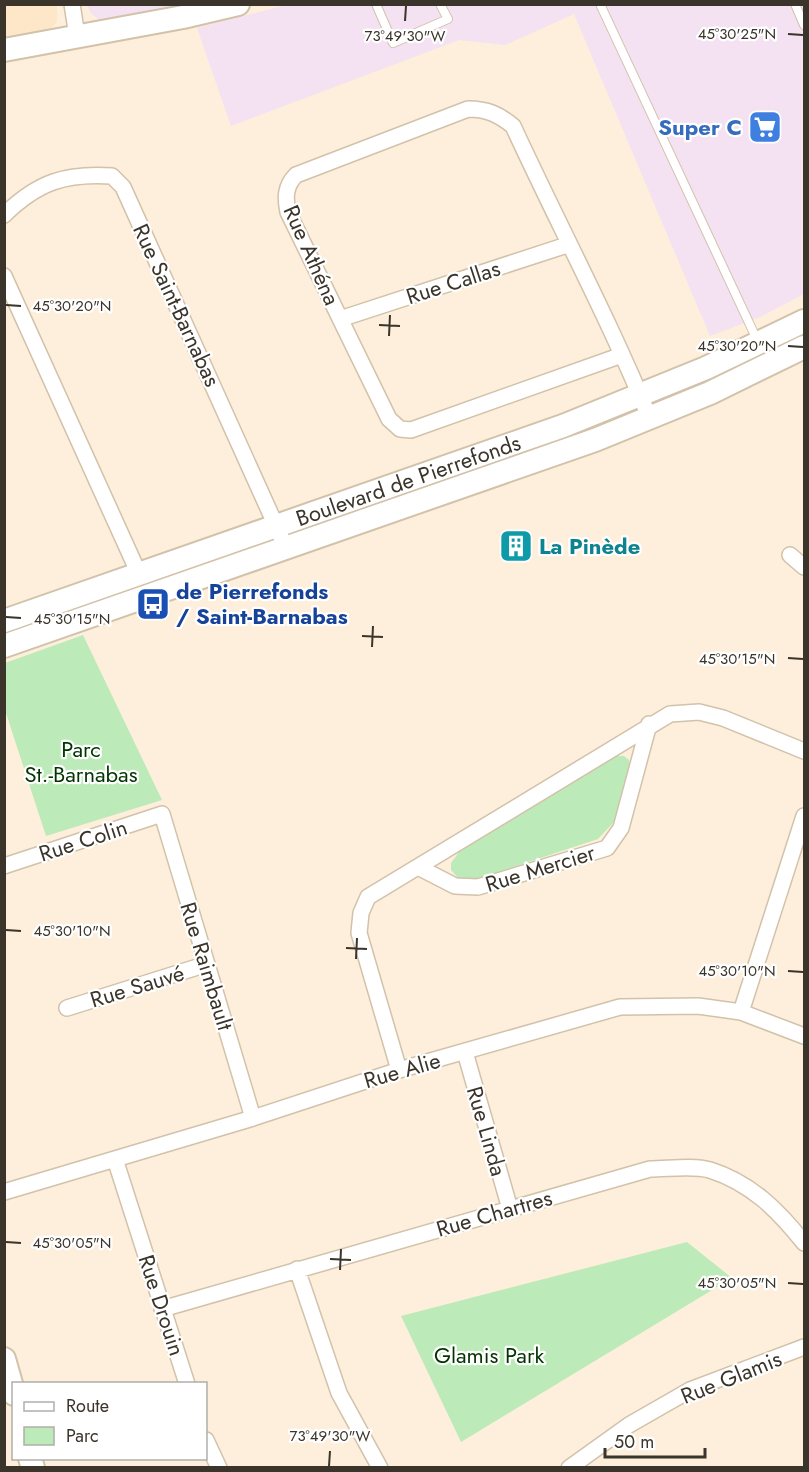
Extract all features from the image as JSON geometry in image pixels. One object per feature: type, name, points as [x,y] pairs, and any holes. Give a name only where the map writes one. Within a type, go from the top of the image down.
[{"type":"main road","points":[[4,50],[201,14],[238,4]]},
{"type":"main road","name":"Boulevard de Pierrefonds","points":[[4,621],[641,397],[759,344],[804,321]]},
{"type":"main road","name":"Boulevard de Pierrefonds","points":[[4,646],[650,419],[770,365],[804,347]]},
{"type":"main road","points":[[5,1365],[12,1388]]},
{"type":"street","points":[[72,4],[77,36]]},
{"type":"street","name":"Rue Athéna","points":[[622,355],[404,430],[395,426],[288,212],[286,200],[290,181],[296,175],[468,109],[483,109],[500,115],[513,126],[567,245],[586,278],[622,355],[650,419]]},
{"type":"street","name":"Rue Saint-Barnabas","points":[[4,215],[35,189],[59,178],[112,176],[123,187],[286,548]]},
{"type":"street","name":"Rue Callas","points":[[340,319],[567,245]]},
{"type":"street","points":[[4,276],[139,574]]},
{"type":"street","points":[[790,555],[804,567]]},
{"type":"street","points":[[399,1070],[359,933],[361,913],[368,897],[649,724],[670,714],[699,712],[723,718],[804,751]]},
{"type":"street","name":"Rue Mercier","points":[[418,867],[455,886],[477,887],[607,848],[621,828],[649,724]]},
{"type":"street","name":"Rue Colin","points":[[4,866],[162,814]]},
{"type":"street","name":"Rue Raimbault","points":[[162,814],[253,1118]]},
{"type":"street","points":[[741,1012],[798,862],[804,816]]},
{"type":"street","name":"Rue Sauvé","points":[[67,1008],[207,964]]},
{"type":"street","name":"Rue Alie","points":[[4,1192],[253,1118],[399,1070],[620,1007],[699,1006],[741,1012],[804,1036]]},
{"type":"street","name":"Rue Linda","points":[[465,1052],[510,1209]]},
{"type":"street","name":"Rue Drouin","points":[[115,1159],[186,1382]]},
{"type":"street","name":"Rue Chartres","points":[[162,1309],[650,1169],[709,1169],[763,1197],[785,1219],[804,1244]]},
{"type":"street","points":[[297,1269],[339,1393],[380,1467]]},
{"type":"street","name":"Rue Glamis","points":[[568,1467],[629,1425],[690,1390],[804,1347]]},
{"type":"street","points":[[207,1442],[219,1467]]},
{"type":"lane","points":[[376,4],[393,43],[448,19],[440,4]]},
{"type":"lane","points":[[600,4],[770,365]]},
{"type":"lane","points":[[795,4],[804,25]]},
{"type":"shaded area","points":[[5,4],[57,5],[57,22],[50,29],[5,36]]},
{"type":"shaded area","points":[[175,4],[99,20],[90,12],[87,5]]},
{"type":"shaded area","points":[[290,4],[804,5],[804,294],[760,317],[710,336],[574,14],[505,45],[459,40],[231,126],[197,28]]},
{"type":"green space","name":"Parc St.-Barnabas","points":[[83,635],[162,800],[46,836],[5,710],[5,663]]},
{"type":"green space","points":[[615,756],[624,756],[629,760],[630,767],[614,822],[598,839],[477,879],[459,879],[451,870],[451,863],[459,852]]},
{"type":"green space","name":"Glamis Park","points":[[687,1242],[732,1278],[461,1442],[401,1316]]},
{"type":"place","name":"Super C","points":[[765,127]]},
{"type":"place","name":"La Pinède","points":[[516,546]]},
{"type":"place","name":"de Pierrefonds / Saint-Barnabas","points":[[153,604]]}]
